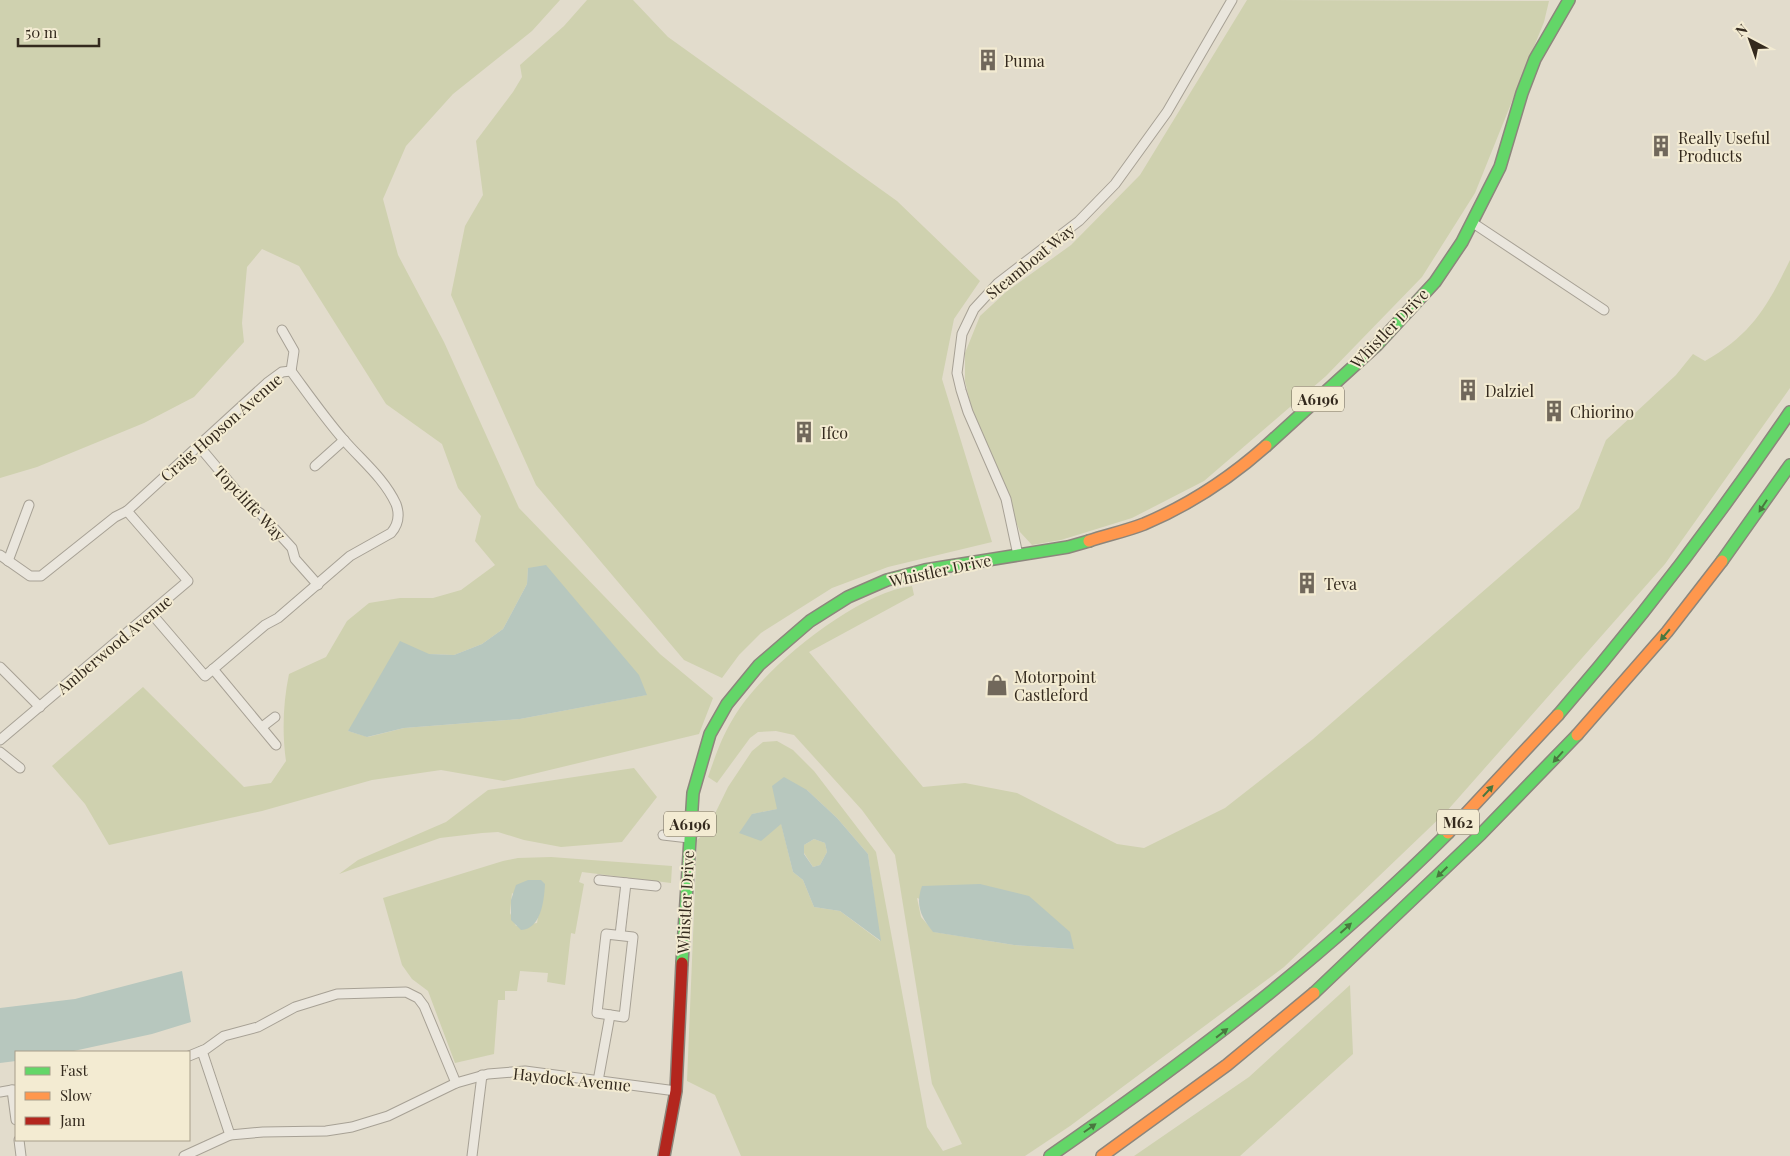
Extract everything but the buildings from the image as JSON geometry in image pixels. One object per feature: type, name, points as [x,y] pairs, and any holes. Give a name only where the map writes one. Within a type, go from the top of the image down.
[{"type":"main road","name":"Whistler Drive","points":[[664,1156],[676,1091],[693,793],[710,734],[719,716],[740,687],[759,665],[810,621],[848,597],[887,580],[925,570],[1068,547],[1143,524],[1198,496],[1234,472],[1303,413],[1377,345],[1435,282],[1473,223],[1500,167],[1522,93],[1536,59],[1569,0]]},
{"type":"main road","name":"M62","points":[[1050,1156],[1214,1039],[1278,989],[1373,903],[1474,806],[1598,670],[1675,576],[1750,473],[1790,412]]},
{"type":"main road","name":"M62","points":[[1102,1156],[1176,1104],[1298,1008],[1548,768],[1693,602],[1757,515],[1790,465]]},
{"type":"street","name":"Steamboat Way","points":[[1018,555],[1006,499],[968,412],[961,390],[957,373],[962,334],[974,309],[998,283],[1079,221],[1116,184],[1166,112],[1232,0]]},
{"type":"street","points":[[1473,223],[1604,310]]},
{"type":"street","points":[[282,330],[294,351],[292,371]]},
{"type":"street","name":"Craig Hopson Avenue","points":[[4,558],[30,576],[41,576],[115,517],[127,511],[267,383],[282,372],[292,371],[344,440],[378,476],[396,505],[398,521],[391,533],[361,548],[278,618],[265,625],[213,669]]},
{"type":"street","points":[[315,466],[344,440]]},
{"type":"street","name":"Topcliffe Way","points":[[198,445],[250,507],[260,513],[292,548],[295,559],[318,585]]},
{"type":"street","points":[[4,558],[29,505]]},
{"type":"street","name":"Amberwood Avenue","points":[[0,740],[188,581],[127,511]]},
{"type":"street","points":[[151,613],[205,676],[213,669],[276,746]]},
{"type":"street","points":[[0,666],[40,707]]},
{"type":"street","points":[[262,727],[275,717]]},
{"type":"street","points":[[0,752],[20,768]]},
{"type":"street","points":[[663,835],[689,838]]},
{"type":"street","points":[[599,880],[656,886]]},
{"type":"street","points":[[620,935],[626,883]]},
{"type":"street","points":[[606,934],[620,935],[634,937],[624,1016],[597,1013],[606,934]]},
{"type":"street","points":[[190,1056],[202,1051],[224,1036],[258,1027],[295,1007],[315,1000],[337,994],[406,992],[418,998],[424,1006],[456,1083]]},
{"type":"street","points":[[598,1081],[610,1015]]},
{"type":"street","points":[[202,1051],[230,1136]]},
{"type":"street","name":"Haydock Avenue","points":[[184,1156],[230,1136],[263,1132],[326,1131],[352,1127],[388,1116],[456,1083],[482,1075],[525,1072],[676,1091]]},
{"type":"street","points":[[472,1156],[482,1075]]},
{"type":"street","points":[[0,1092],[14,1090],[15,1105]]},
{"type":"street","points":[[19,1141],[21,1156]]},
{"type":"green space","points":[[0,0],[560,0],[532,31],[453,94],[406,146],[383,199],[398,255],[444,342],[519,508],[660,654],[713,698],[699,734],[504,781],[441,770],[372,780],[262,811],[109,845],[85,804],[52,766],[143,687],[244,787],[271,783],[286,761],[284,718],[289,674],[326,657],[347,621],[369,603],[400,598],[433,598],[461,590],[495,565],[475,541],[481,516],[458,488],[442,444],[386,404],[299,266],[262,249],[247,267],[242,323],[244,342],[194,397],[144,423],[37,467],[0,478]],"holes":[[[528,568],[646,695],[520,719],[404,728],[368,737],[348,731],[429,654],[454,655],[482,644],[503,629],[527,584]]]},
{"type":"green space","points":[[587,0],[633,0],[668,37],[897,201],[980,281],[954,319],[942,379],[992,542],[888,567],[832,588],[761,633],[739,655],[722,678],[684,660],[536,485],[451,295],[465,226],[483,195],[476,141],[522,77],[520,65],[564,26]]},
{"type":"green space","points":[[1247,0],[1549,1],[1544,22],[1475,193],[1422,277],[1326,376],[1204,481],[1132,518],[1061,540],[1032,545],[1020,532],[971,406],[965,381],[965,353],[980,316],[1006,292],[1071,245],[1140,175]]},
{"type":"green space","points":[[1790,260],[1790,388],[1665,564],[1446,812],[1284,967],[1070,1126],[1025,1156],[741,1156],[715,1095],[687,1081],[697,840],[706,832],[728,787],[752,751],[763,742],[777,741],[793,750],[814,771],[876,852],[927,1127],[943,1151],[962,1144],[932,1084],[895,855],[862,810],[794,735],[776,731],[758,732],[750,738],[717,783],[708,777],[722,739],[734,717],[747,698],[788,656],[812,636],[864,603],[889,592],[912,586],[914,595],[809,652],[923,787],[965,783],[1017,793],[1117,844],[1144,848],[1225,808],[1313,739],[1579,508],[1606,440],[1676,375],[1693,354],[1705,361],[1721,351],[1746,330],[1774,292]],"holes":[[[807,790],[837,818],[868,854],[880,941],[840,911],[814,907],[803,880],[793,872],[781,823],[752,814],[778,809]],[[917,898],[1073,949],[1014,945],[934,932],[921,917]]]},
{"type":"green space","points":[[634,768],[657,797],[622,842],[561,847],[524,840],[498,832],[482,833],[440,838],[339,874],[358,860],[446,822],[488,790]]},
{"type":"green space","points":[[814,839],[825,843],[827,852],[820,865],[813,867],[804,853],[804,845]]},
{"type":"green space","points":[[551,857],[672,866],[671,883],[582,872],[579,882],[584,884],[575,934],[571,933],[565,985],[547,982],[548,973],[520,971],[517,991],[505,991],[505,1000],[498,1000],[494,1054],[455,1063],[428,991],[412,979],[402,965],[383,898],[518,858]],"holes":[[[512,893],[539,912],[537,923],[516,926],[510,913]]]},
{"type":"green space","points":[[1350,985],[1353,1054],[1240,1156],[1134,1156],[1249,1077]]},
{"type":"shaded area","points":[[546,565],[639,675],[647,695],[520,719],[404,728],[367,737],[348,731],[400,641],[429,654],[454,655],[482,644],[503,629],[527,584],[528,568]]},
{"type":"shaded area","points":[[784,777],[807,790],[837,818],[868,854],[881,941],[840,911],[814,907],[803,880],[793,872],[781,824],[761,841],[739,833],[752,814],[777,809],[772,786]],"holes":[[[814,839],[825,843],[827,852],[820,865],[813,867],[804,854],[804,845]]]},
{"type":"shaded area","points":[[528,880],[541,880],[545,884],[544,898],[540,913],[533,925],[521,930],[511,920],[511,900],[516,885]]},
{"type":"shaded area","points":[[980,884],[1029,896],[1070,932],[1074,949],[1014,945],[933,932],[920,910],[919,899],[922,886]]},
{"type":"shaded area","points":[[182,971],[191,1022],[152,1034],[74,1051],[15,1051],[15,1061],[0,1063],[0,1008],[75,999]]},
{"type":"traffic: fast","points":[[1266,446],[1377,345],[1435,282],[1462,242],[1500,167],[1522,93],[1535,59],[1569,0]]},
{"type":"traffic: fast","points":[[1558,715],[1620,642],[1679,567],[1790,412]]},
{"type":"traffic: fast","points":[[1722,561],[1790,465]]},
{"type":"traffic: fast","points":[[682,963],[693,793],[710,734],[727,704],[759,665],[810,621],[848,597],[887,580],[925,570],[1068,547],[1089,541]]},
{"type":"traffic: fast","points":[[1314,993],[1481,834],[1577,735]]},
{"type":"traffic: fast","points":[[1050,1156],[1155,1081],[1256,1004],[1354,921],[1448,833]]},
{"type":"traffic: slow","points":[[1089,541],[1130,529],[1161,517],[1223,480],[1266,446]]},
{"type":"traffic: slow","points":[[1577,735],[1667,632],[1722,561]]},
{"type":"traffic: slow","points":[[1448,833],[1558,715]]},
{"type":"traffic: slow","points":[[1102,1156],[1227,1065],[1314,993]]},
{"type":"traffic: jam","points":[[664,1156],[676,1091],[682,963]]},
{"type":"place","name":"Puma","points":[[988,60]]},
{"type":"place","name":"Really Useful Products","points":[[1661,146]]},
{"type":"place","name":"Dalziel","points":[[1468,390]]},
{"type":"place","name":"Chiorino","points":[[1554,411]]},
{"type":"place","name":"Ifco","points":[[804,432]]},
{"type":"place","name":"Teva","points":[[1307,583]]},
{"type":"place","name":"Motorpoint Castleford","points":[[997,685]]}]
